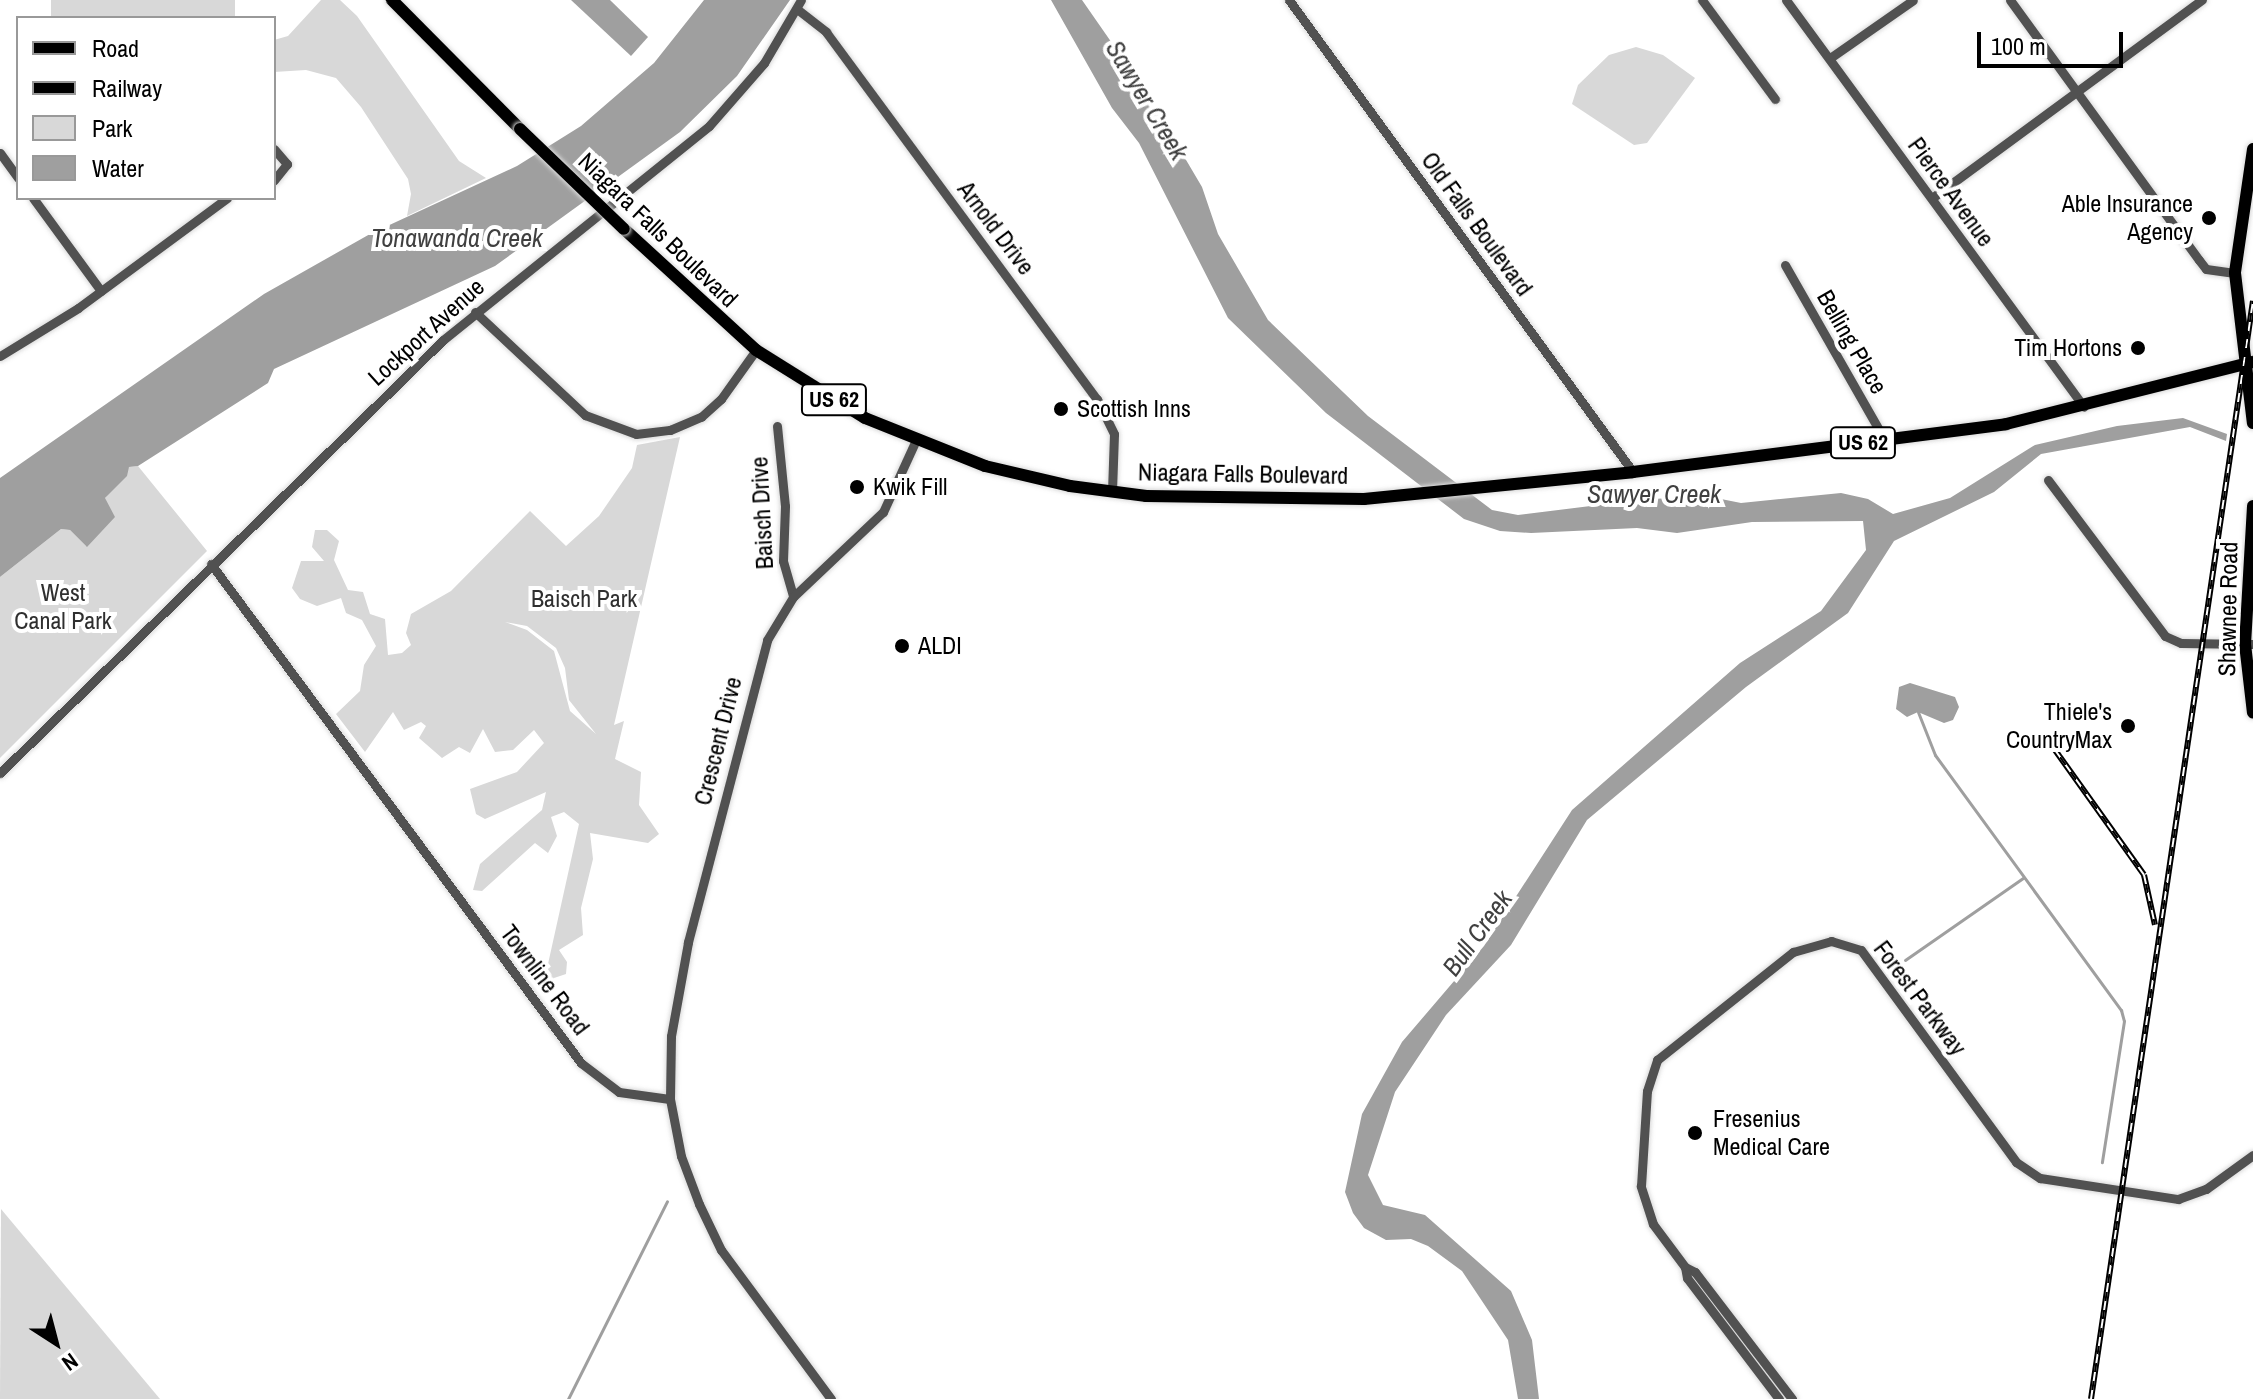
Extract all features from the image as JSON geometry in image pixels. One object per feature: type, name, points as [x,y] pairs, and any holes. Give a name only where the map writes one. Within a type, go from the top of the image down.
[{"type":"main road","name":"Niagara Falls Boulevard","points":[[392,0],[520,129],[756,350],[826,396],[915,442],[1014,474],[1112,492],[1260,500],[1424,495],[1885,440],[2084,407],[2248,363]]},
{"type":"main road","points":[[2253,149],[2235,273],[2253,423]]},
{"type":"main road","name":"Shawnee Road","points":[[2253,506],[2249,644],[2253,713]]},
{"type":"street","name":"Old Falls Boulevard","points":[[1289,0],[1633,472]]},
{"type":"street","points":[[1702,0],[1775,99]]},
{"type":"street","name":"Pierce Avenue","points":[[1786,0],[2084,407]]},
{"type":"street","points":[[1830,58],[1913,0]]},
{"type":"street","points":[[2010,0],[2206,269],[2235,273]]},
{"type":"street","points":[[1932,198],[2202,0]]},
{"type":"street","name":"Lockport Avenue","points":[[0,773],[211,564],[475,312],[709,126],[752,79],[799,5]]},
{"type":"street","name":"Arnold Drive","points":[[799,5],[826,32],[1097,399],[1114,434],[1112,492]]},
{"type":"street","points":[[276,150],[285,156],[287,167],[276,178]]},
{"type":"street","points":[[0,153],[16,175]]},
{"type":"street","points":[[34,200],[101,291]]},
{"type":"street","points":[[0,356],[101,291],[224,200]]},
{"type":"street","name":"Belling Place","points":[[1785,265],[1885,440]]},
{"type":"street","points":[[475,312],[585,415],[636,434],[670,430],[701,417],[721,399],[756,350]]},
{"type":"street","name":"Baisch Drive","points":[[777,426],[785,506],[783,561],[793,597]]},
{"type":"street","name":"Crescent Drive","points":[[670,1099],[673,1014],[688,942],[760,657],[793,597],[876,522],[896,491],[915,442]]},
{"type":"street","points":[[2048,480],[2165,636],[2181,643],[2249,644]]},
{"type":"street","name":"Townline Road","points":[[211,564],[581,1063],[619,1092],[670,1099]]},
{"type":"street","name":"Forest Parkway","points":[[1779,1399],[1687,1278],[1685,1267],[1653,1224],[1642,1198],[1652,1070],[1664,1050],[1793,952],[1822,942],[1849,943],[1867,956],[2016,1162],[2040,1178],[2178,1199],[2206,1189],[2253,1155]]},
{"type":"street","points":[[670,1099],[688,1178],[715,1239],[831,1399]]},
{"type":"street","name":"Forest Parkway","points":[[1685,1267],[1695,1272],[1792,1399]]},
{"type":"green space","points":[[51,0],[235,0],[235,16],[51,16]]},
{"type":"green space","points":[[321,0],[340,0],[357,16],[459,161],[486,178],[407,216],[411,194],[408,179],[361,107],[336,78],[306,70],[276,72],[276,39],[288,36]]},
{"type":"green space","points":[[1636,47],[1663,55],[1695,78],[1647,143],[1634,145],[1572,104],[1578,85],[1609,55]]},
{"type":"green space","name":"Baisch Park","points":[[680,437],[614,725],[624,721],[615,759],[641,772],[639,805],[659,834],[648,843],[590,833],[593,859],[581,908],[583,935],[559,950],[567,962],[566,974],[554,978],[547,990],[546,973],[579,824],[564,812],[551,817],[557,836],[548,853],[535,843],[482,891],[473,890],[480,864],[542,810],[546,792],[485,819],[476,814],[470,789],[517,772],[544,743],[534,730],[513,750],[495,752],[483,729],[470,753],[459,747],[442,758],[419,738],[426,726],[421,722],[404,730],[393,712],[365,752],[336,714],[360,691],[364,665],[376,646],[362,620],[346,613],[341,598],[317,606],[300,599],[292,588],[301,561],[324,561],[312,547],[315,530],[327,530],[339,541],[334,560],[348,590],[363,592],[370,614],[385,619],[388,655],[402,653],[411,645],[406,633],[411,614],[451,591],[530,511],[566,546],[599,516],[632,468],[637,445]],"holes":[[[505,622],[527,626],[556,648],[565,668],[569,700],[596,734],[570,711],[554,651],[527,630]]]},
{"type":"green space","name":"West Canal Park","points":[[138,466],[207,551],[0,758],[0,577],[61,529],[70,530],[86,546],[106,507],[105,498],[129,467]]},
{"type":"green space","points":[[1,1209],[160,1399],[0,1399]]},
{"type":"water","points":[[571,0],[610,0],[648,37],[631,56]]},
{"type":"water","name":"Tonawanda Creek","points":[[704,0],[790,0],[737,76],[680,132],[495,266],[274,369],[268,383],[138,466],[129,467],[127,476],[105,498],[115,517],[87,547],[70,530],[61,529],[0,577],[0,478],[264,294],[370,234],[517,166],[581,126],[654,63]]},
{"type":"water","name":"Sawyer Creek","points":[[1051,0],[1082,0],[1146,92],[1202,187],[1218,234],[1268,320],[1368,416],[1492,510],[1518,515],[1647,499],[1711,497],[1741,503],[1841,493],[1868,499],[1893,514],[1950,498],[2035,445],[2117,426],[2183,418],[2227,434],[2226,441],[2190,427],[2041,454],[1994,492],[1894,541],[1848,613],[1746,687],[1587,820],[1511,945],[1446,1015],[1395,1092],[1368,1175],[1383,1205],[1425,1215],[1511,1291],[1532,1340],[1539,1399],[1518,1399],[1508,1340],[1462,1271],[1428,1246],[1411,1239],[1386,1240],[1364,1228],[1353,1213],[1345,1192],[1362,1114],[1402,1042],[1484,946],[1572,810],[1740,663],[1821,611],[1866,550],[1863,521],[1752,522],[1677,533],[1637,528],[1531,533],[1500,531],[1464,519],[1326,413],[1228,318],[1139,143],[1112,108]]},
{"type":"water","points":[[1910,683],[1955,697],[1959,707],[1953,720],[1944,723],[1918,712],[1907,717],[1896,709],[1899,687]]},
{"type":"waterway","points":[[1918,712],[1935,755],[2121,1010],[2124,1021],[2102,1162]]},
{"type":"waterway","points":[[1905,960],[2023,878]]},
{"type":"waterway","points":[[568,1399],[667,1201]]},
{"type":"railway","points":[[2091,1399],[2253,301]]},
{"type":"railway","points":[[2055,750],[2144,875],[2155,925]]},
{"type":"place","name":"Able Insurance Agency","points":[[2209,218]]},
{"type":"place","name":"Tim Hortons","points":[[2138,348]]},
{"type":"place","name":"Scottish Inns","points":[[1061,409]]},
{"type":"place","name":"Kwik Fill","points":[[857,487]]},
{"type":"place","name":"ALDI","points":[[902,646]]},
{"type":"place","name":"Thiele's CountryMax","points":[[2128,726]]},
{"type":"place","name":"Fresenius Medical Care","points":[[1695,1133]]},
{"type":"water label","name":"Bull Creek","points":[[1477,933]]}]
